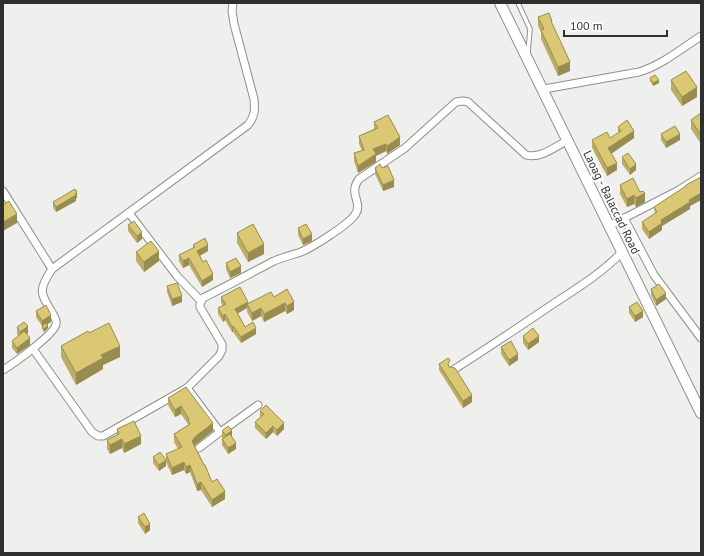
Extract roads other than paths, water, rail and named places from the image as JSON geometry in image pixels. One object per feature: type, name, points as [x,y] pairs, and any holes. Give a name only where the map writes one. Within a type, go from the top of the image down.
[{"type":"main road","name":"Laoag - Balaccad Road","points":[[500,3],[544,89],[609,226],[701,413]]},
{"type":"street","points":[[3,370],[33,349],[55,327],[56,320],[42,294],[43,286],[52,269],[248,125],[254,118],[256,111],[254,99],[234,24],[232,11],[233,3]]},
{"type":"street","points":[[544,89],[649,69],[701,36]]},
{"type":"street","points":[[201,301],[276,260],[309,248],[348,222],[355,215],[358,209],[354,189],[360,179],[405,148],[456,102],[468,102],[526,155],[539,155],[568,140]]},
{"type":"street","points":[[609,226],[679,190],[701,176]]},
{"type":"street","points":[[3,191],[52,269]]},
{"type":"street","points":[[129,213],[177,276],[201,301]]},
{"type":"street","points":[[624,218],[654,275],[701,338]]},
{"type":"street","points":[[453,370],[586,282],[606,267],[622,252]]},
{"type":"street","points":[[33,349],[92,432],[98,436],[103,436],[187,388],[219,356],[222,350],[222,344],[200,307],[201,301]]},
{"type":"street","points":[[187,388],[220,432]]},
{"type":"street","points":[[199,448],[258,405]]},
{"type":"lane","points":[[518,3],[530,29],[527,56]]}]
